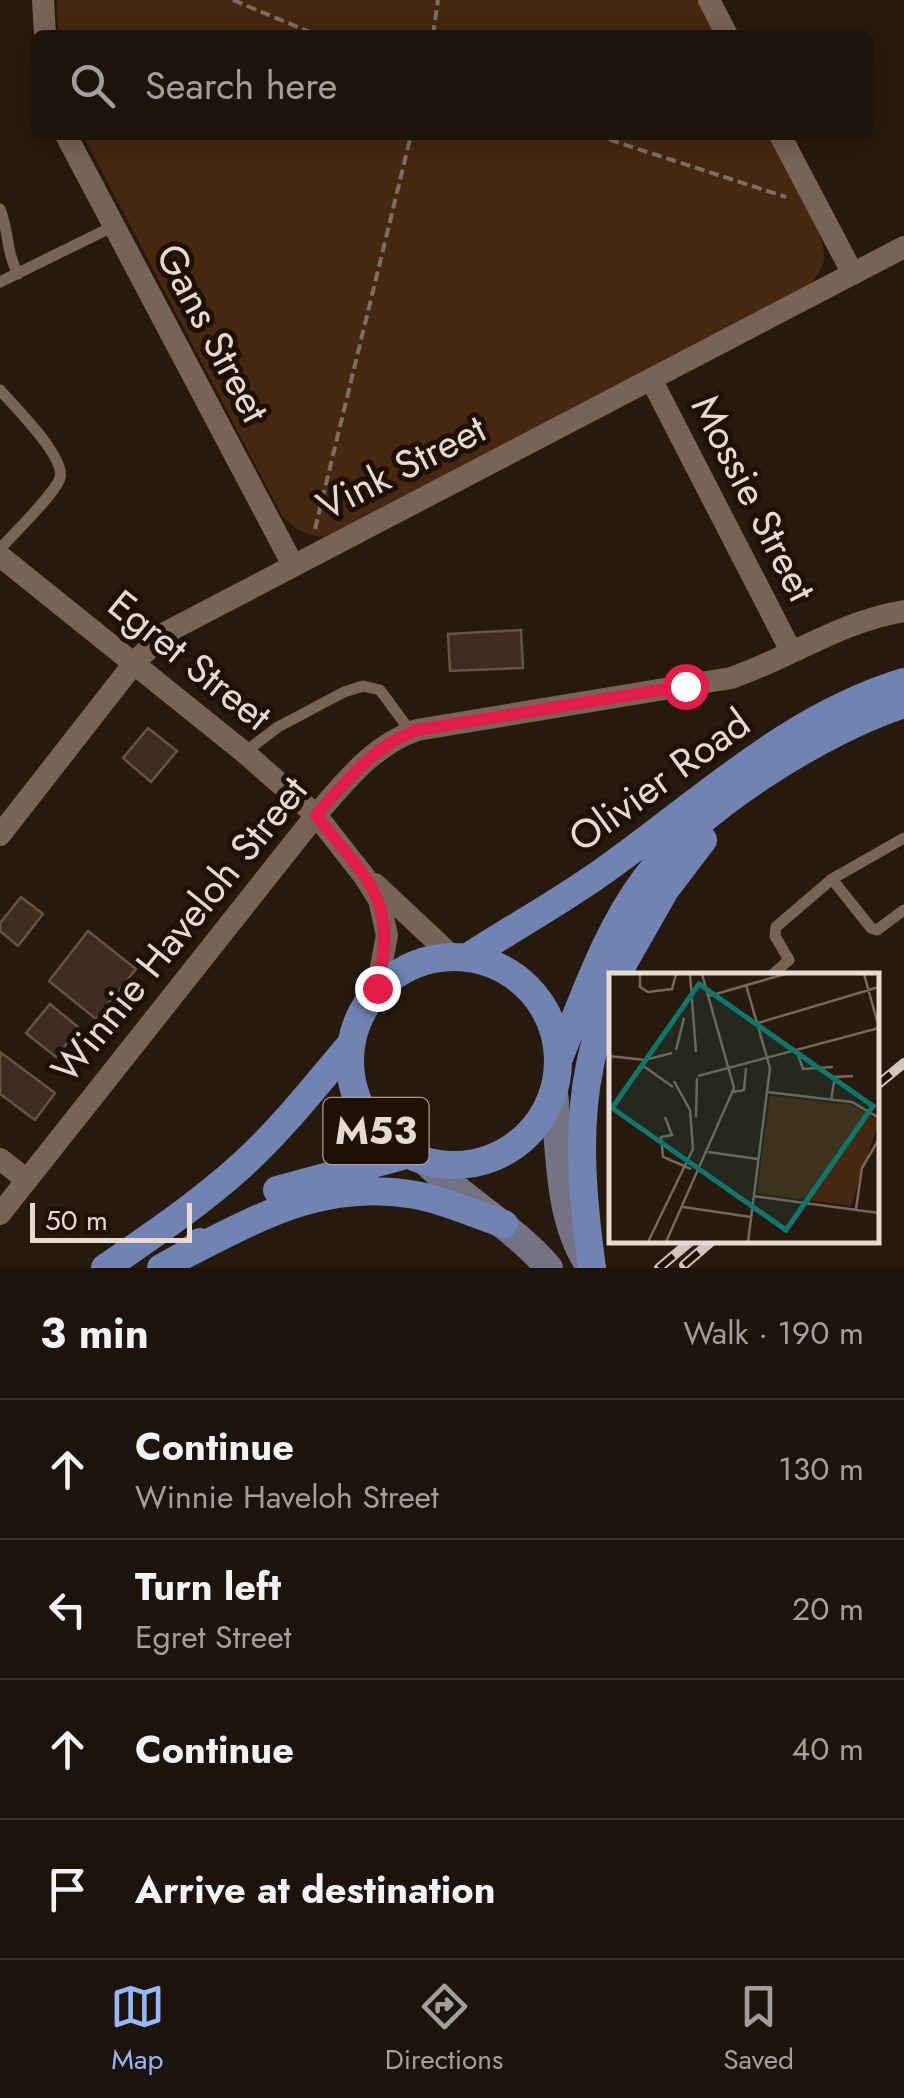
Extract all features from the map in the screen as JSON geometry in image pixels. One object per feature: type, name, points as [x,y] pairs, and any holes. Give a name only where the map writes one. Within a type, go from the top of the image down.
[{"type":"main road","name":"Olivier Road","points":[[460,956],[607,869],[790,735],[831,712],[904,682]]},
{"type":"main road","name":"Olivier Road","points":[[559,1058],[618,923],[646,878],[701,822],[774,768],[828,734],[904,704]]},
{"type":"main road","points":[[617,973],[637,933],[688,858],[774,768]]},
{"type":"main road","points":[[377,988],[399,971],[424,960],[460,956]]},
{"type":"main road","name":"M53","points":[[460,956],[503,968],[532,991],[551,1022],[559,1058],[554,1093],[562,1180],[580,1250],[591,1268]]},
{"type":"main road","name":"M53","points":[[377,988],[359,1014],[350,1045],[350,1078],[360,1109],[380,1136],[504,1224],[549,1268]]},
{"type":"main road","points":[[591,1268],[582,1168],[585,1122],[590,1067],[609,1000]]},
{"type":"main road","points":[[104,1268],[187,1211],[240,1167],[350,1045]]},
{"type":"main road","name":"M53","points":[[416,1159],[464,1166],[493,1159],[520,1144],[541,1121],[554,1093]]},
{"type":"main road","points":[[188,1254],[222,1223],[264,1196],[294,1184],[416,1159]]},
{"type":"main road","points":[[162,1268],[273,1210],[358,1190],[416,1195],[504,1224]]},
{"type":"street","points":[[43,0],[45,30]]},
{"type":"street","points":[[709,0],[724,30]]},
{"type":"street","name":"Gans Street","points":[[69,140],[300,562]]},
{"type":"street","points":[[783,140],[853,274]]},
{"type":"street","name":"Vink Street","points":[[0,835],[135,662],[165,633],[904,247]]},
{"type":"street","name":"Mossie Street","points":[[651,379],[791,651]]},
{"type":"street","name":"Egret Street","points":[[0,552],[245,752],[316,815],[364,876]]},
{"type":"street","name":"Winnie Haveloh Street","points":[[0,1214],[316,815],[387,742],[411,732],[730,678],[842,628],[904,612]]},
{"type":"street","points":[[364,876],[460,956]]},
{"type":"street","points":[[364,876],[379,900],[387,935],[377,988]]},
{"type":"street","points":[[0,1159],[26,1180]]},
{"type":"lane","points":[[0,209],[8,231],[9,257],[18,274]]},
{"type":"lane","points":[[0,282],[114,226]]},
{"type":"lane","points":[[0,390],[47,445],[60,467],[60,478],[0,552]]},
{"type":"lane","points":[[245,752],[278,727],[363,686],[380,690],[411,732]]},
{"type":"lane","points":[[774,973],[788,960],[775,936],[776,927],[832,879],[904,838]]},
{"type":"lane","points":[[832,879],[871,928],[878,930],[904,910]]},
{"type":"path","points":[[234,0],[305,30]]},
{"type":"path","points":[[433,30],[438,0]]},
{"type":"path","points":[[300,562],[410,140]]},
{"type":"path","points":[[610,140],[819,208]]},
{"type":"shaded area","points":[[57,0],[698,0],[713,30],[58,30]]},
{"type":"shaded area","points":[[86,140],[771,140],[822,241],[823,262],[812,283],[335,536],[312,535],[282,516]]},
{"type":"building","points":[[521,630],[523,668],[450,671],[448,634]]},
{"type":"building","points":[[148,728],[177,751],[151,782],[123,758]]},
{"type":"building","points":[[21,897],[43,914],[18,946],[0,931],[0,923]]},
{"type":"building","points":[[88,931],[136,969],[96,1019],[49,981]]},
{"type":"building","points":[[50,1004],[79,1028],[56,1057],[26,1033]]},
{"type":"building","points":[[0,1052],[55,1093],[35,1120],[0,1094]]},
{"type":"railway","points":[[879,1084],[904,1063]]},
{"type":"railway","points":[[659,1268],[688,1243]]},
{"type":"railway","points":[[684,1265],[710,1243]]},
{"type":"route","points":[[377,988],[387,935],[379,900],[316,815],[366,760],[387,742],[417,730],[685,686]]}]
